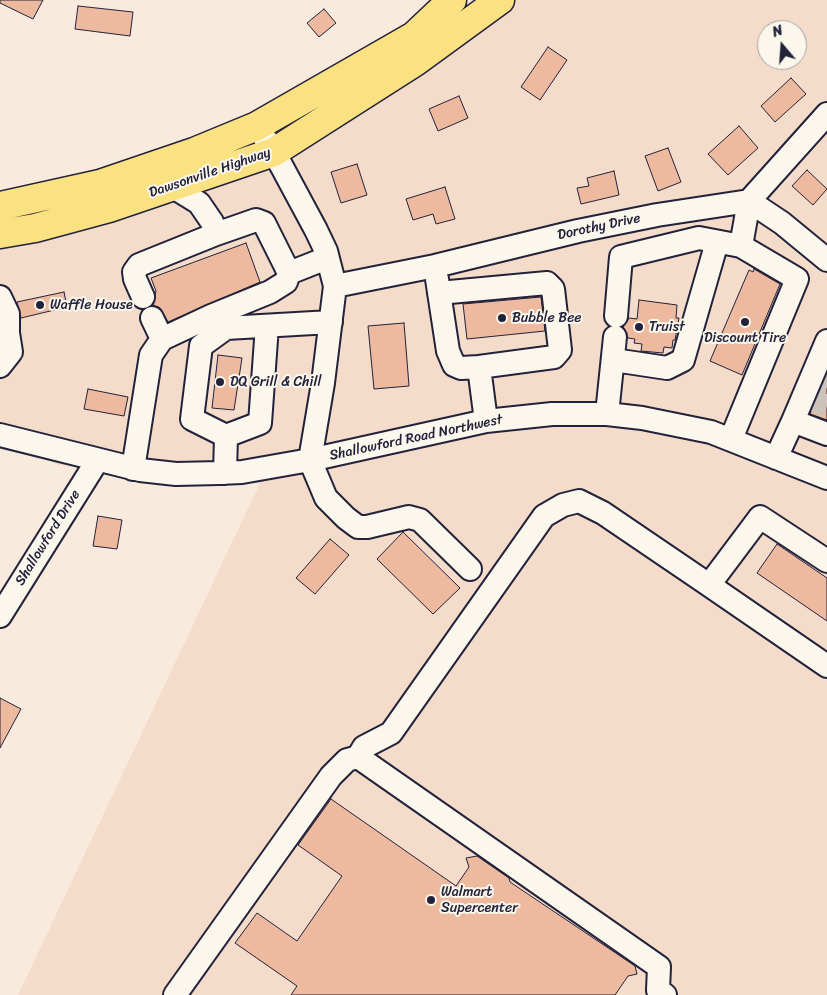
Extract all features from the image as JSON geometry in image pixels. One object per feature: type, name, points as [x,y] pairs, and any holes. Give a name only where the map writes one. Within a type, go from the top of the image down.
[{"type":"main road","name":"Dawsonville Highway","points":[[0,206],[100,184],[194,152],[257,126],[414,36],[452,0]]},
{"type":"main road","name":"Dawsonville Highway","points":[[0,234],[35,228],[99,210],[274,152],[415,62],[500,0]]},
{"type":"street","points":[[741,246],[749,201],[827,114]]},
{"type":"street","points":[[257,126],[274,152],[316,230],[335,286],[310,460],[326,498],[358,527],[367,527],[409,517],[420,520],[470,568]]},
{"type":"street","points":[[173,186],[198,203],[212,222],[216,234]]},
{"type":"street","points":[[749,201],[782,223],[827,260]]},
{"type":"street","name":"Dorothy Drive","points":[[335,286],[435,266],[578,231],[657,215],[749,201]]},
{"type":"street","points":[[133,468],[151,354],[162,339],[211,316],[270,292],[286,282],[289,273],[264,223],[256,220],[139,265],[134,272],[135,279],[143,296]]},
{"type":"street","points":[[607,414],[614,360],[621,257],[699,238],[741,246],[797,280],[730,439]]},
{"type":"street","points":[[614,360],[667,368],[683,360],[717,242]]},
{"type":"street","points":[[289,273],[327,258]]},
{"type":"street","points":[[435,266],[448,351],[454,365],[461,368],[479,367],[554,357],[560,350],[553,289],[547,283],[439,292]]},
{"type":"street","points":[[0,297],[8,314],[4,329],[11,352],[0,366]]},
{"type":"street","points":[[152,318],[162,339]]},
{"type":"street","points":[[268,326],[260,423],[226,436],[192,419],[201,346],[226,328],[331,322]]},
{"type":"street","points":[[776,458],[793,421],[811,390],[826,346]]},
{"type":"street","points":[[479,367],[486,421]]},
{"type":"street","name":"Shallowford Road Northwest","points":[[0,435],[97,461],[133,468],[176,474],[225,473],[310,460],[486,421],[552,414],[607,414],[711,432],[827,478]]},
{"type":"street","points":[[793,421],[827,434]]},
{"type":"street","points":[[225,473],[226,436]]},
{"type":"street","name":"Shallowford Drive","points":[[0,616],[97,461]]},
{"type":"street","points":[[175,995],[331,776],[347,760],[358,757],[364,747],[391,733],[544,516],[563,505],[579,501],[602,513],[827,666]]},
{"type":"street","points":[[709,585],[760,517],[827,561]]},
{"type":"street","points":[[358,757],[659,967],[658,990],[665,995]]},
{"type":"shaded area","points":[[475,0],[827,0],[827,995],[18,995],[260,483],[58,465],[0,442],[0,220],[84,207],[231,160],[393,77]]},
{"type":"building","points":[[0,0],[43,0],[33,19],[0,3]]},
{"type":"building","points":[[78,6],[133,12],[130,36],[75,29]]},
{"type":"building","points":[[324,9],[336,23],[319,37],[307,23]]},
{"type":"building","points":[[548,47],[567,60],[540,100],[521,87]]},
{"type":"building","points":[[791,78],[806,94],[775,122],[761,106]]},
{"type":"building","points":[[459,96],[468,118],[438,131],[429,109]]},
{"type":"building","points":[[739,126],[758,148],[728,175],[708,154]]},
{"type":"building","points":[[668,148],[681,182],[658,191],[645,156]]},
{"type":"building","points":[[357,164],[367,195],[341,203],[331,172]]},
{"type":"building","points":[[807,170],[827,189],[813,205],[792,186]]},
{"type":"building","points":[[614,171],[619,195],[581,204],[577,188],[589,186],[587,178]]},
{"type":"building","points":[[445,187],[455,219],[436,224],[433,214],[413,220],[406,199]]},
{"type":"building","points":[[246,243],[260,282],[168,322],[160,308],[153,305],[156,291],[151,278]]},
{"type":"building","name":"Discount Tire","points":[[754,269],[780,284],[742,375],[710,361],[749,270],[753,272]]},
{"type":"building","name":"Waffle House","points":[[64,292],[67,307],[21,318],[17,302]]},
{"type":"building","points":[[541,297],[545,331],[467,339],[463,304]]},
{"type":"building","name":"Truist","points":[[639,300],[677,305],[676,318],[679,318],[672,348],[664,347],[663,353],[641,351],[642,344],[634,343],[635,339],[628,338],[623,327],[629,318],[637,319]]},
{"type":"building","points":[[404,323],[409,386],[374,389],[368,326]]},
{"type":"building","name":"DQ Grill & Chill","points":[[218,355],[242,358],[234,410],[212,408]]},
{"type":"building","points":[[827,375],[827,420],[810,414]]},
{"type":"building","points":[[88,389],[128,397],[124,416],[84,409]]},
{"type":"building","points":[[98,516],[122,520],[117,549],[93,546]]},
{"type":"building","points":[[403,532],[460,588],[433,614],[377,559]]},
{"type":"building","points":[[330,539],[349,555],[315,594],[296,578]]},
{"type":"building","points":[[777,544],[827,578],[827,621],[757,573]]},
{"type":"building","points":[[0,698],[21,709],[0,748]]},
{"type":"building","name":"Walmart Supercenter","points":[[331,799],[456,886],[469,867],[466,858],[477,856],[509,878],[510,882],[635,966],[637,974],[628,976],[615,995],[291,995],[297,986],[235,943],[257,913],[297,941],[342,876],[298,845]]},
{"type":"tunnel","points":[[818,383],[827,387]]},
{"type":"tunnel","points":[[810,400],[827,406]]},
{"type":"place","name":"Waffle House","points":[[40,305]]},
{"type":"place","name":"Bubble Bee","points":[[502,318]]},
{"type":"place","name":"Discount Tire","points":[[745,322]]},
{"type":"place","name":"Truist","points":[[639,327]]},
{"type":"place","name":"DQ Grill & Chill","points":[[220,382]]},
{"type":"place","name":"Walmart Supercenter","points":[[431,900]]}]
